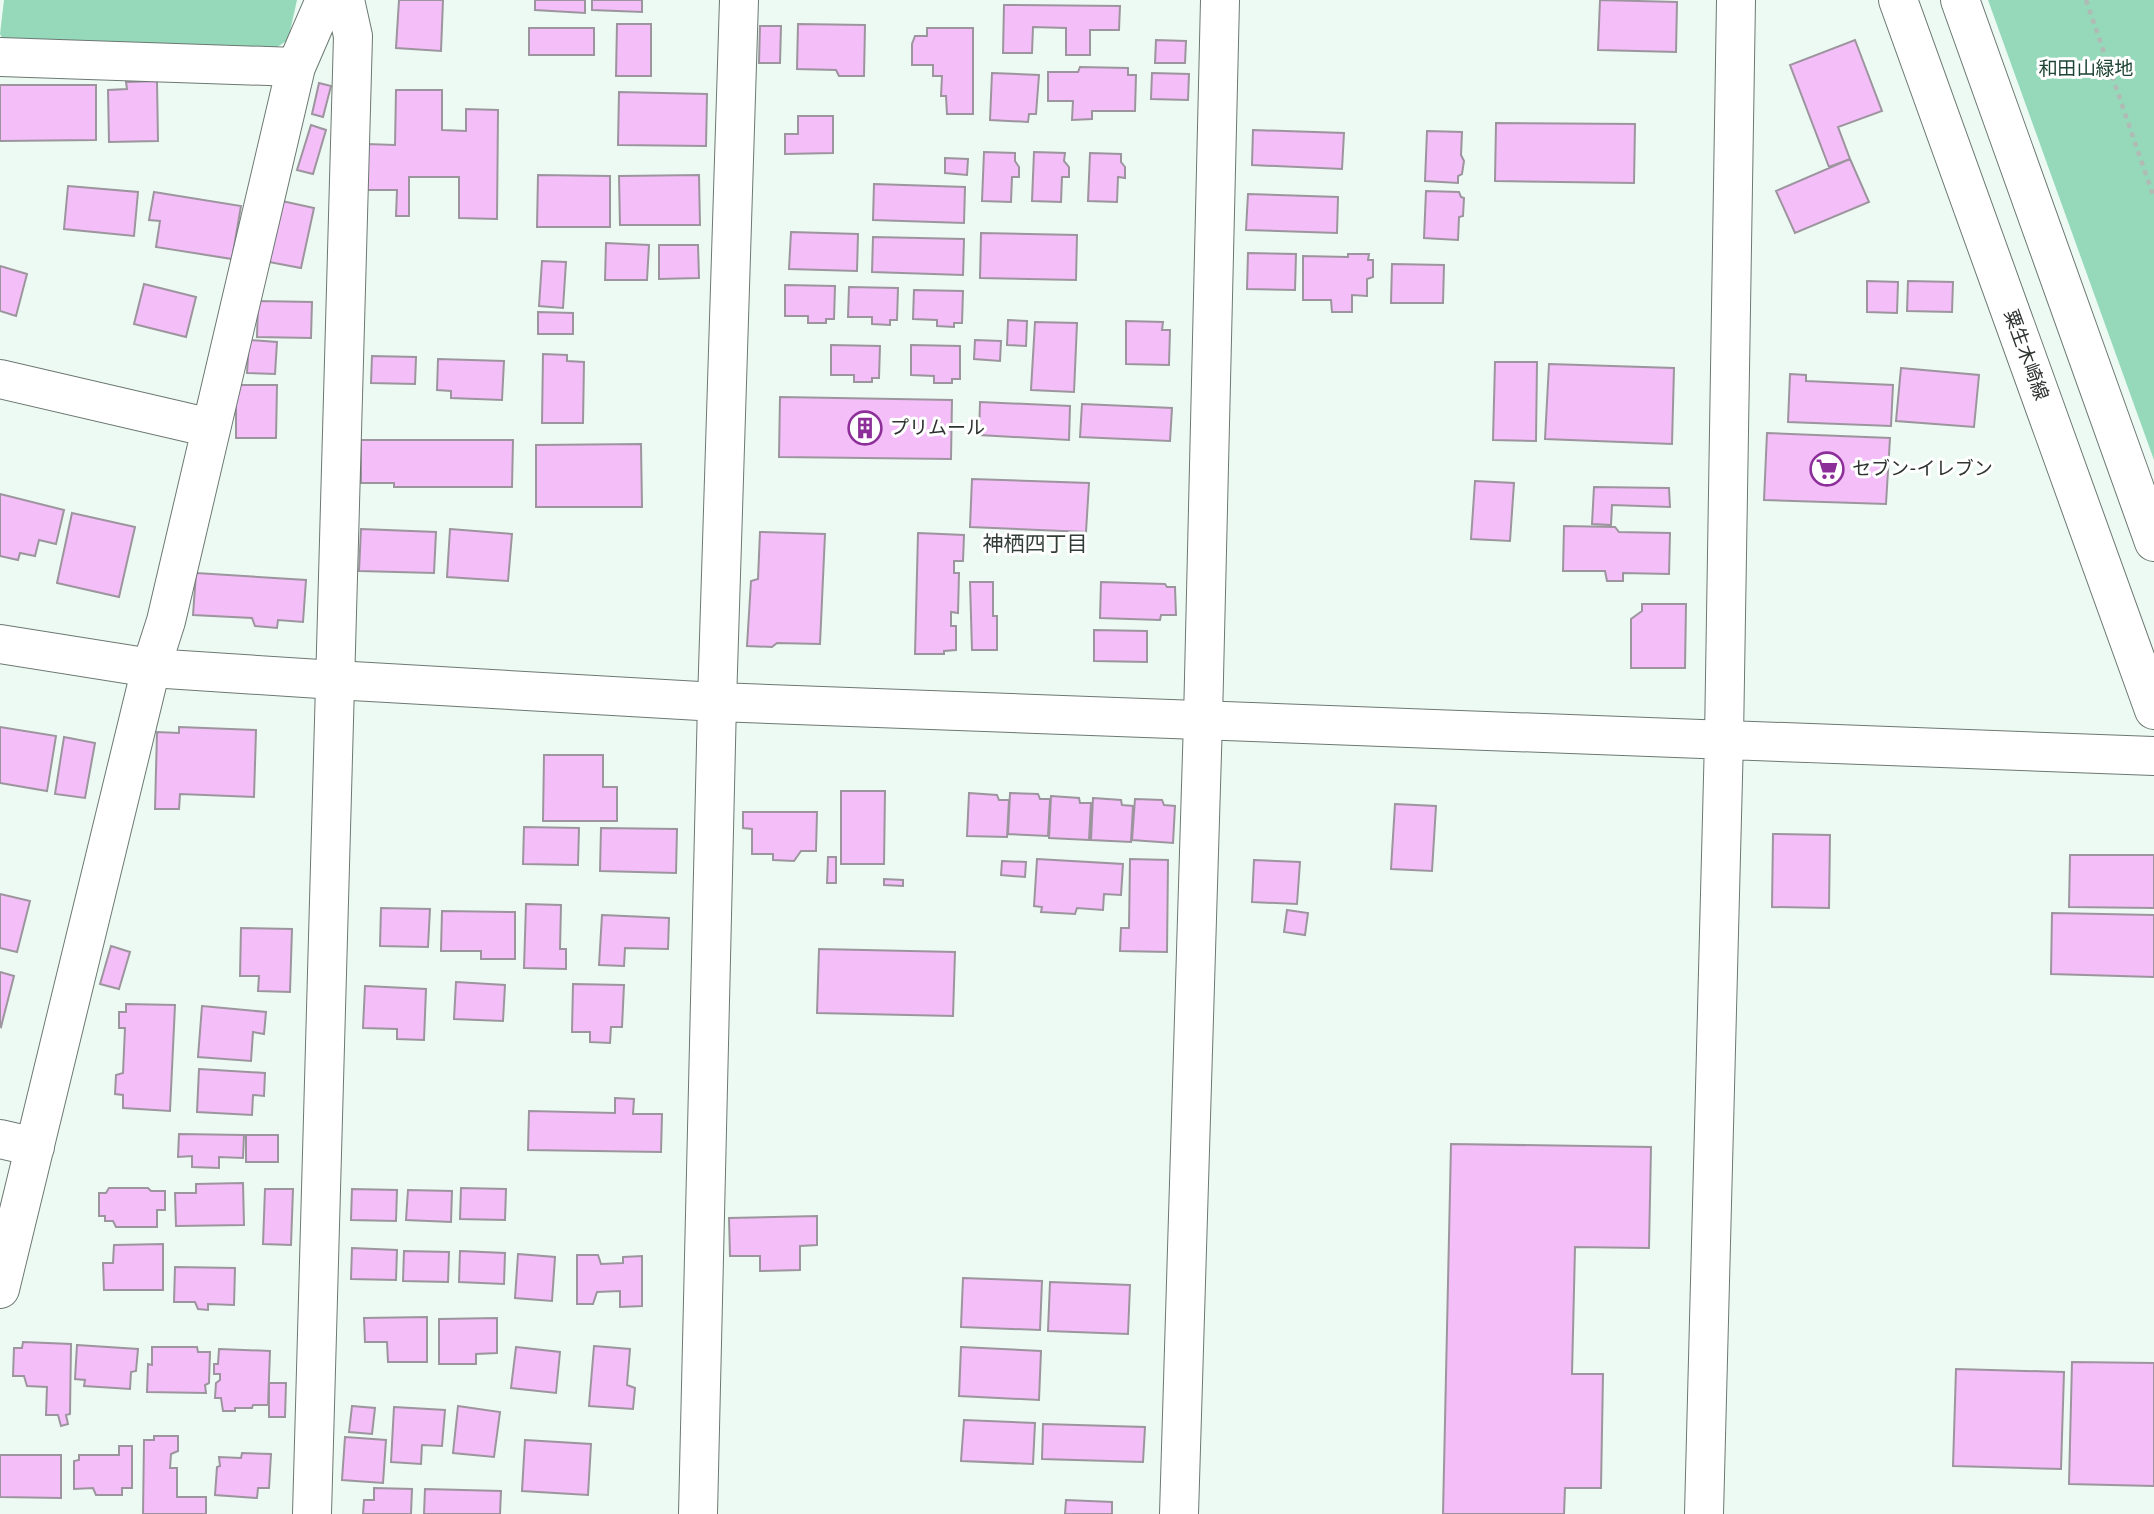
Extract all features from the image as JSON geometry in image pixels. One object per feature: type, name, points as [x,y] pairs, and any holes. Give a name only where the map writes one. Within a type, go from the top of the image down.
[{"type":"street","points":[[0,1289],[17,1143],[166,621],[296,67],[325,0]]},
{"type":"street","points":[[312,1514],[353,36],[345,0]]},
{"type":"street","points":[[698,1514],[717,702],[739,0]]},
{"type":"street","points":[[1179,1514],[1203,720],[1220,0]]},
{"type":"street","points":[[1704,1514],[1724,739],[1736,0]]},
{"type":"street","name":"粟生木崎線","points":[[1898,0],[2154,710]]},
{"type":"street","points":[[1960,0],[2154,542]]},
{"type":"street","points":[[0,57],[296,67]]},
{"type":"street","points":[[0,379],[211,428]]},
{"type":"street","points":[[0,644],[151,668],[717,702],[2154,756]]},
{"type":"path","points":[[2086,0],[2154,198]]},
{"type":"green space","points":[[4,0],[297,0],[288,40],[277,47],[6,44],[0,34]]},
{"type":"green space","name":"和田山緑地","points":[[1988,0],[2154,0],[2154,460]]},
{"type":"building","points":[[399,0],[443,0],[441,51],[396,48]]},
{"type":"building","points":[[535,0],[585,0],[585,13],[535,10]]},
{"type":"building","points":[[592,0],[642,0],[642,12],[592,10]]},
{"type":"building","points":[[1600,0],[1677,2],[1676,52],[1598,50]]},
{"type":"building","points":[[1004,5],[1120,6],[1119,30],[1090,30],[1090,55],[1066,55],[1066,28],[1033,27],[1032,53],[1003,53]]},
{"type":"building","points":[[617,24],[651,24],[651,76],[616,76]]},
{"type":"building","points":[[798,24],[865,25],[864,76],[839,76],[836,70],[797,69]]},
{"type":"building","points":[[760,26],[781,26],[780,63],[759,63]]},
{"type":"building","points":[[529,28],[594,28],[594,55],[529,55]]},
{"type":"building","points":[[927,28],[973,28],[973,114],[947,114],[946,96],[941,96],[942,76],[933,76],[933,65],[912,65],[912,44],[915,36],[927,36]]},
{"type":"building","points":[[1156,40],[1186,41],[1185,63],[1155,63]]},
{"type":"building","points":[[1855,40],[1882,111],[1838,127],[1850,159],[1829,167],[1790,65]]},
{"type":"building","points":[[1080,67],[1128,68],[1128,75],[1136,75],[1135,111],[1092,111],[1092,119],[1072,120],[1073,101],[1048,101],[1048,72],[1078,72]]},
{"type":"building","points":[[992,73],[1039,75],[1036,114],[1029,114],[1028,122],[990,120]]},
{"type":"building","points":[[1152,73],[1189,74],[1188,100],[1151,99]]},
{"type":"building","points":[[157,81],[158,141],[109,142],[108,90],[127,89],[126,82]]},
{"type":"building","points":[[319,83],[331,86],[323,117],[312,114]]},
{"type":"building","points":[[0,85],[96,85],[96,140],[0,141]]},
{"type":"building","points":[[396,90],[442,90],[442,130],[466,131],[466,109],[498,110],[497,219],[459,218],[459,177],[409,177],[409,216],[396,216],[397,190],[367,190],[367,144],[395,145]]},
{"type":"building","points":[[619,92],[707,94],[706,146],[618,145]]},
{"type":"building","points":[[798,116],[833,116],[833,153],[785,154],[785,134],[798,134]]},
{"type":"building","points":[[1496,123],[1635,124],[1634,183],[1495,181]]},
{"type":"building","points":[[311,125],[326,130],[313,174],[297,170]]},
{"type":"building","points":[[1253,130],[1344,133],[1342,169],[1252,165]]},
{"type":"building","points":[[1427,131],[1462,132],[1461,155],[1464,161],[1458,183],[1425,181]]},
{"type":"building","points":[[984,152],[1015,153],[1019,177],[1012,177],[1011,202],[982,201]]},
{"type":"building","points":[[1034,152],[1065,153],[1064,161],[1069,167],[1069,177],[1062,177],[1061,202],[1032,201]]},
{"type":"building","points":[[1090,153],[1121,154],[1125,178],[1118,177],[1117,202],[1088,201]]},
{"type":"building","points":[[945,158],[968,159],[967,175],[945,173]]},
{"type":"building","points":[[1850,159],[1869,202],[1795,233],[1776,191]]},
{"type":"building","points":[[538,175],[610,176],[610,227],[537,227]]},
{"type":"building","points":[[699,175],[700,225],[620,225],[619,176]]},
{"type":"building","points":[[874,184],[965,187],[964,223],[873,220]]},
{"type":"building","points":[[68,186],[138,192],[134,236],[64,229]]},
{"type":"building","points":[[1426,191],[1459,192],[1464,198],[1463,216],[1459,217],[1458,240],[1424,238]]},
{"type":"building","points":[[154,192],[241,206],[232,259],[156,247],[160,221],[149,220]]},
{"type":"building","points":[[1248,194],[1338,197],[1337,233],[1246,230]]},
{"type":"building","points":[[282,201],[314,208],[301,268],[269,262]]},
{"type":"building","points":[[791,232],[858,234],[857,271],[789,269]]},
{"type":"building","points":[[981,233],[1077,235],[1076,280],[980,278]]},
{"type":"building","points":[[873,237],[964,239],[963,275],[872,272]]},
{"type":"building","points":[[606,243],[649,245],[647,280],[605,280]]},
{"type":"building","points":[[659,245],[698,245],[699,278],[659,279]]},
{"type":"building","points":[[1248,253],[1296,254],[1295,290],[1247,289]]},
{"type":"building","points":[[1348,254],[1369,254],[1368,260],[1373,260],[1373,277],[1367,279],[1367,296],[1352,295],[1352,312],[1332,312],[1331,300],[1303,300],[1303,256],[1348,257]]},
{"type":"building","points":[[542,261],[566,262],[563,308],[539,306]]},
{"type":"building","points":[[1392,264],[1444,265],[1443,303],[1391,303]]},
{"type":"building","points":[[0,266],[27,274],[16,316],[0,311]]},
{"type":"building","points":[[1867,281],[1898,282],[1897,313],[1867,312]]},
{"type":"building","points":[[1908,281],[1953,282],[1952,312],[1907,311]]},
{"type":"building","points":[[144,284],[196,297],[186,337],[134,324]]},
{"type":"building","points":[[785,285],[835,286],[834,319],[826,319],[826,323],[808,323],[808,316],[785,316]]},
{"type":"building","points":[[849,287],[898,288],[897,320],[890,320],[890,325],[872,324],[872,317],[848,317]]},
{"type":"building","points":[[914,290],[963,291],[962,323],[954,323],[954,327],[937,326],[937,320],[913,319]]},
{"type":"building","points":[[258,301],[312,302],[311,338],[257,337]]},
{"type":"building","points":[[538,312],[573,313],[573,334],[538,334]]},
{"type":"building","points":[[1008,320],[1027,321],[1026,346],[1007,345]]},
{"type":"building","points":[[1126,321],[1163,322],[1162,330],[1170,330],[1169,365],[1126,364]]},
{"type":"building","points":[[1035,322],[1077,323],[1074,392],[1031,390]]},
{"type":"building","points":[[249,340],[277,342],[275,374],[247,373]]},
{"type":"building","points":[[975,340],[1001,341],[1000,361],[974,359]]},
{"type":"building","points":[[831,345],[880,346],[879,378],[872,378],[872,382],[854,382],[854,375],[831,375]]},
{"type":"building","points":[[911,345],[960,346],[960,379],[952,379],[952,383],[934,383],[934,376],[911,375]]},
{"type":"building","points":[[543,354],[567,355],[567,361],[584,362],[583,423],[542,423]]},
{"type":"building","points":[[372,356],[416,357],[415,384],[371,383]]},
{"type":"building","points":[[438,359],[504,361],[502,400],[451,398],[451,391],[437,390]]},
{"type":"building","points":[[1495,362],[1537,362],[1536,441],[1493,440]]},
{"type":"building","points":[[1549,364],[1674,368],[1672,444],[1545,439]]},
{"type":"building","points":[[1901,368],[1979,375],[1974,427],[1896,421]]},
{"type":"building","points":[[1790,374],[1806,375],[1806,381],[1893,385],[1891,426],[1788,422]]},
{"type":"building","points":[[236,385],[277,385],[276,438],[236,438]]},
{"type":"building","name":"プリムール","points":[[780,397],[952,400],[951,459],[779,457]]},
{"type":"building","points":[[980,402],[1070,406],[1069,440],[979,435]]},
{"type":"building","points":[[1082,404],[1172,408],[1170,441],[1080,437]]},
{"type":"building","name":"セブン-イレブン","points":[[1767,433],[1890,438],[1886,504],[1764,500]]},
{"type":"building","points":[[361,440],[513,440],[512,487],[394,487],[394,483],[361,483]]},
{"type":"building","points":[[641,444],[642,507],[536,507],[536,445]]},
{"type":"building","points":[[972,479],[1089,483],[1086,532],[970,527]]},
{"type":"building","points":[[1475,481],[1514,483],[1510,541],[1471,539]]},
{"type":"building","points":[[1594,487],[1669,488],[1670,507],[1612,505],[1611,525],[1592,524]]},
{"type":"building","points":[[0,494],[64,510],[56,544],[39,540],[35,556],[20,553],[18,560],[0,556]]},
{"type":"building","points":[[72,513],[135,527],[119,597],[57,583]]},
{"type":"building","points":[[1564,526],[1615,527],[1619,532],[1670,533],[1669,574],[1623,573],[1623,581],[1607,581],[1605,571],[1563,571]]},
{"type":"building","points":[[361,529],[436,532],[434,573],[359,571]]},
{"type":"building","points":[[450,529],[512,534],[508,581],[447,577]]},
{"type":"building","points":[[760,532],[825,534],[820,644],[777,643],[772,647],[747,646],[751,581],[758,579]]},
{"type":"building","points":[[918,533],[964,535],[963,561],[954,561],[954,573],[959,573],[958,613],[951,612],[951,626],[956,626],[956,650],[944,651],[944,654],[915,654]]},
{"type":"building","points":[[196,573],[306,580],[303,622],[278,620],[277,628],[255,626],[252,618],[193,615]]},
{"type":"building","points":[[970,582],[993,582],[997,650],[972,650]]},
{"type":"building","points":[[1101,582],[1165,584],[1167,587],[1175,587],[1176,615],[1161,615],[1160,620],[1100,618]]},
{"type":"building","points":[[1642,604],[1686,604],[1685,668],[1631,668],[1631,619],[1642,611]]},
{"type":"building","points":[[1094,630],[1147,631],[1147,662],[1094,661]]},
{"type":"building","points":[[0,727],[56,736],[47,791],[0,783]]},
{"type":"building","points":[[179,727],[256,730],[254,797],[180,794],[179,809],[155,809],[157,732],[179,733]]},
{"type":"building","points":[[64,737],[95,743],[85,798],[55,794]]},
{"type":"building","points":[[544,755],[603,755],[603,787],[617,787],[617,821],[543,821]]},
{"type":"building","points":[[841,791],[885,791],[884,864],[841,864]]},
{"type":"building","points":[[969,793],[997,795],[999,800],[1009,800],[1007,837],[967,836]]},
{"type":"building","points":[[1010,793],[1038,794],[1040,799],[1050,799],[1048,836],[1008,834]]},
{"type":"building","points":[[1051,796],[1079,798],[1080,803],[1091,803],[1089,840],[1049,838]]},
{"type":"building","points":[[1093,798],[1121,800],[1122,805],[1133,806],[1131,842],[1091,840]]},
{"type":"building","points":[[1135,799],[1162,800],[1164,805],[1175,806],[1173,843],[1132,840]]},
{"type":"building","points":[[1395,804],[1436,806],[1432,871],[1391,869]]},
{"type":"building","points":[[743,812],[817,812],[816,851],[801,851],[794,861],[773,860],[773,854],[752,854],[752,829],[743,828]]},
{"type":"building","points":[[524,827],[579,828],[578,865],[523,864]]},
{"type":"building","points":[[601,828],[677,829],[676,873],[600,871]]},
{"type":"building","points":[[1773,834],[1830,835],[1829,908],[1772,907]]},
{"type":"building","points":[[2070,855],[2154,855],[2154,908],[2069,907]]},
{"type":"building","points":[[828,857],[836,857],[836,883],[827,883]]},
{"type":"building","points":[[1037,859],[1123,864],[1121,895],[1104,894],[1103,910],[1077,908],[1075,914],[1041,912],[1042,907],[1034,906]]},
{"type":"building","points":[[1130,859],[1168,860],[1167,952],[1120,951],[1121,928],[1129,928]]},
{"type":"building","points":[[1254,860],[1300,862],[1297,904],[1252,902]]},
{"type":"building","points":[[1002,861],[1026,862],[1025,877],[1001,875]]},
{"type":"building","points":[[884,879],[903,880],[903,886],[884,885]]},
{"type":"building","points":[[0,894],[30,901],[17,952],[0,948]]},
{"type":"building","points":[[526,904],[561,905],[560,949],[566,949],[566,969],[524,968]]},
{"type":"building","points":[[381,908],[430,909],[428,947],[380,946]]},
{"type":"building","points":[[1287,910],[1308,913],[1305,935],[1284,932]]},
{"type":"building","points":[[442,911],[515,912],[515,959],[481,959],[481,951],[441,951]]},
{"type":"building","points":[[2052,913],[2154,915],[2154,977],[2051,974]]},
{"type":"building","points":[[602,915],[669,918],[668,949],[625,948],[624,966],[599,965]]},
{"type":"building","points":[[241,928],[292,929],[290,992],[258,991],[259,976],[240,976]]},
{"type":"building","points":[[111,946],[130,952],[119,989],[100,984]]},
{"type":"building","points":[[819,949],[955,952],[953,1016],[817,1013]]},
{"type":"building","points":[[0,972],[14,976],[1,1027],[0,1026]]},
{"type":"building","points":[[456,982],[505,985],[503,1021],[454,1019]]},
{"type":"building","points":[[573,984],[624,985],[622,1027],[611,1027],[610,1043],[590,1042],[590,1032],[572,1032]]},
{"type":"building","points":[[365,986],[426,989],[424,1040],[397,1039],[397,1029],[363,1028]]},
{"type":"building","points":[[126,1004],[175,1005],[170,1111],[123,1108],[123,1095],[115,1094],[116,1075],[123,1073],[125,1028],[119,1028],[119,1012],[126,1012]]},
{"type":"building","points":[[202,1006],[266,1012],[264,1034],[253,1032],[251,1061],[198,1057]]},
{"type":"building","points":[[199,1069],[265,1073],[264,1096],[253,1095],[252,1115],[197,1112]]},
{"type":"building","points":[[615,1098],[634,1099],[633,1114],[662,1114],[661,1152],[528,1150],[529,1111],[615,1113]]},
{"type":"building","points":[[179,1134],[244,1135],[243,1158],[219,1157],[219,1168],[192,1167],[192,1156],[178,1157]]},
{"type":"building","points":[[246,1135],[278,1135],[278,1162],[246,1162]]},
{"type":"building","points":[[1451,1144],[1651,1147],[1649,1248],[1575,1247],[1572,1374],[1603,1374],[1601,1488],[1565,1488],[1564,1514],[1443,1514]]},
{"type":"building","points":[[243,1183],[244,1225],[176,1226],[175,1193],[196,1193],[196,1184]]},
{"type":"building","points":[[109,1188],[165,1191],[165,1210],[157,1210],[157,1227],[116,1227],[113,1221],[105,1221],[105,1216],[99,1216],[99,1193],[106,1193]]},
{"type":"building","points":[[461,1188],[506,1189],[505,1220],[460,1219]]},
{"type":"building","points":[[265,1189],[293,1189],[291,1245],[263,1244]]},
{"type":"building","points":[[352,1189],[397,1190],[396,1221],[351,1220]]},
{"type":"building","points":[[408,1190],[452,1191],[451,1222],[406,1220]]},
{"type":"building","points":[[817,1216],[817,1245],[800,1246],[800,1270],[760,1271],[760,1256],[730,1256],[729,1218]]},
{"type":"building","points":[[163,1244],[163,1290],[104,1290],[103,1263],[113,1263],[114,1245]]},
{"type":"building","points":[[352,1248],[397,1250],[396,1280],[351,1279]]},
{"type":"building","points":[[404,1251],[449,1252],[448,1282],[403,1281]]},
{"type":"building","points":[[460,1251],[505,1253],[504,1284],[459,1282]]},
{"type":"building","points":[[518,1254],[555,1257],[552,1301],[515,1298]]},
{"type":"building","points":[[577,1255],[598,1255],[601,1264],[623,1263],[623,1257],[642,1256],[642,1306],[620,1307],[620,1291],[597,1292],[593,1304],[577,1304]]},
{"type":"building","points":[[175,1267],[235,1268],[234,1305],[208,1304],[208,1310],[198,1309],[195,1302],[174,1302]]},
{"type":"building","points":[[963,1278],[1042,1281],[1040,1330],[961,1327]]},
{"type":"building","points":[[1050,1282],[1130,1285],[1128,1334],[1048,1331]]},
{"type":"building","points":[[427,1317],[427,1362],[388,1362],[387,1342],[365,1342],[364,1318]]},
{"type":"building","points":[[497,1318],[497,1353],[476,1354],[476,1364],[439,1364],[439,1319]]},
{"type":"building","points":[[23,1342],[71,1344],[70,1414],[66,1415],[68,1424],[61,1426],[58,1415],[46,1415],[47,1387],[27,1386],[24,1376],[13,1376],[14,1348],[22,1348]]},
{"type":"building","points":[[77,1345],[138,1349],[136,1371],[131,1372],[130,1389],[84,1386],[85,1380],[75,1379]]},
{"type":"building","points":[[594,1346],[630,1349],[627,1385],[635,1388],[633,1409],[589,1406]]},
{"type":"building","points":[[152,1347],[197,1347],[198,1352],[210,1352],[206,1393],[147,1392]]},
{"type":"building","points":[[516,1347],[560,1352],[556,1393],[511,1388]]},
{"type":"building","points":[[961,1347],[1041,1351],[1039,1400],[959,1396]]},
{"type":"building","points":[[219,1349],[270,1351],[268,1405],[223,1411],[221,1398],[215,1398],[220,1374],[214,1374],[214,1364],[218,1364]]},
{"type":"building","points":[[2072,1362],[2154,1363],[2154,1486],[2069,1484]]},
{"type":"building","points":[[1956,1369],[2064,1372],[2061,1469],[1953,1466]]},
{"type":"building","points":[[269,1383],[286,1383],[285,1417],[269,1417]]},
{"type":"building","points":[[352,1406],[375,1408],[372,1434],[349,1432]]},
{"type":"building","points":[[458,1406],[500,1412],[494,1457],[453,1453]]},
{"type":"building","points":[[394,1407],[445,1410],[442,1446],[422,1445],[421,1464],[391,1462]]},
{"type":"building","points":[[964,1420],[1035,1423],[1033,1464],[961,1461]]},
{"type":"building","points":[[1043,1424],[1145,1427],[1143,1462],[1042,1459]]},
{"type":"building","points":[[154,1436],[178,1436],[178,1451],[171,1454],[170,1468],[177,1468],[177,1497],[206,1497],[206,1514],[143,1514],[144,1440],[154,1440]]},
{"type":"building","points":[[345,1437],[386,1440],[383,1483],[342,1480]]},
{"type":"building","points":[[525,1440],[591,1444],[588,1495],[522,1491]]},
{"type":"building","points":[[119,1446],[132,1446],[132,1488],[122,1488],[122,1495],[96,1495],[93,1488],[74,1489],[74,1461],[79,1460],[79,1455],[119,1455]]},
{"type":"building","points":[[242,1453],[271,1454],[269,1488],[258,1488],[257,1498],[215,1495],[219,1457],[241,1458]]},
{"type":"building","points":[[0,1455],[61,1455],[61,1498],[0,1497]]},
{"type":"building","points":[[374,1488],[412,1489],[411,1514],[363,1514],[364,1500],[374,1500]]},
{"type":"building","points":[[425,1489],[501,1491],[500,1514],[424,1514]]},
{"type":"building","points":[[1066,1500],[1112,1502],[1112,1514],[1065,1514]]},
{"type":"place","name":"プリムール","points":[[865,428]]},
{"type":"place","name":"セブン-イレブン","points":[[1827,469]]},
{"type":"district","name":"神栖四丁目","points":[[1035,544]]}]
